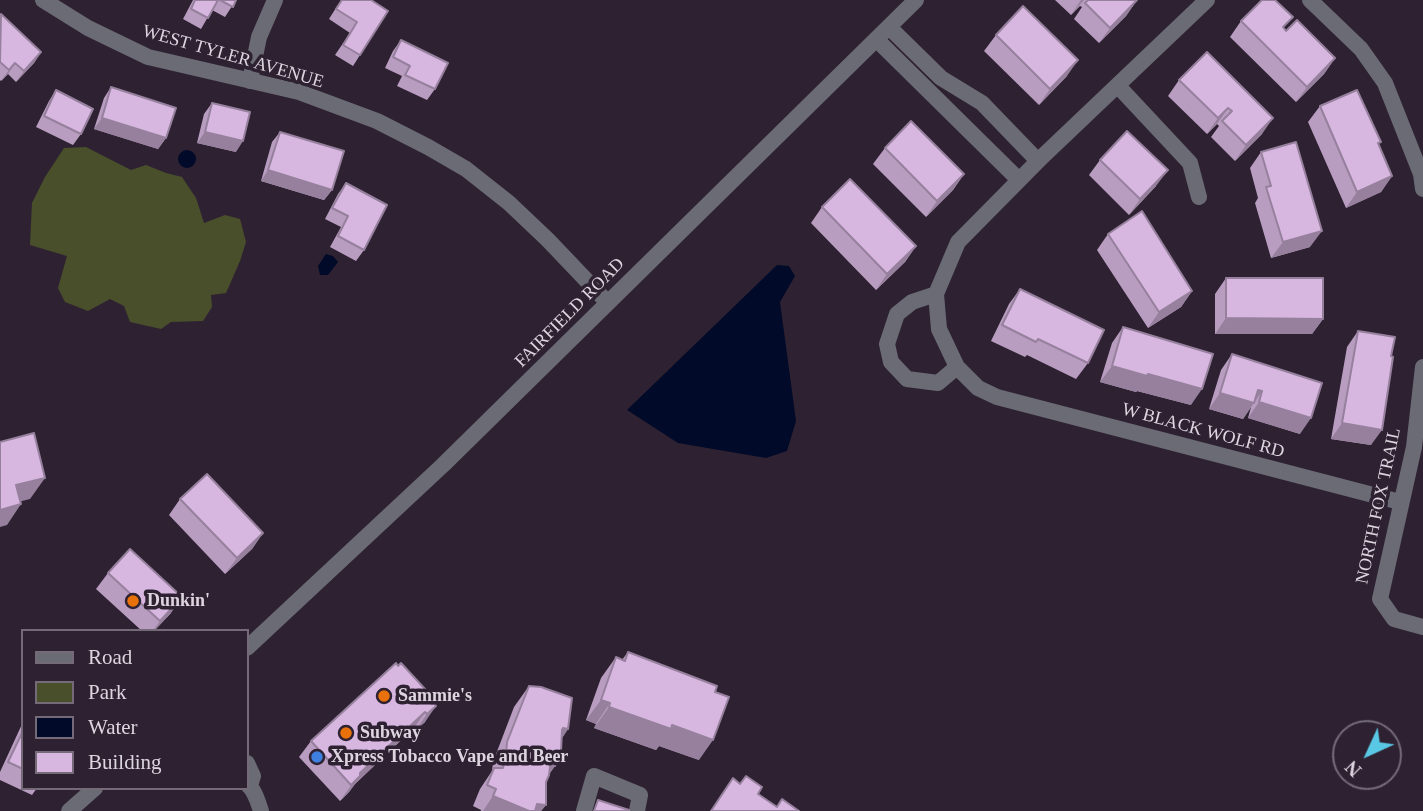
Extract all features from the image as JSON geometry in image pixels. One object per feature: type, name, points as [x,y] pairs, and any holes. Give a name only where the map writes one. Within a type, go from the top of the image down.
[{"type":"street","name":"WEST TYLER AVENUE","points":[[43,0],[89,28],[148,57],[299,92],[377,121],[428,147],[466,169],[509,203],[608,303]]},
{"type":"street","points":[[250,81],[259,37],[275,0]]},
{"type":"street","name":"FAIRFIELD ROAD","points":[[248,647],[443,465],[916,0]]},
{"type":"street","points":[[936,294],[912,302],[897,314],[887,344],[891,362],[907,379],[938,383],[957,367],[939,329],[936,294],[958,242],[1038,161],[1207,0]]},
{"type":"street","points":[[1310,0],[1362,50],[1385,83],[1421,174],[1423,189]]},
{"type":"street","points":[[889,27],[941,78],[982,103],[1038,161]]},
{"type":"street","points":[[876,39],[1014,185]]},
{"type":"street","points":[[1118,86],[1191,163],[1199,197]]},
{"type":"street","name":"W BLACK WOLF RD","points":[[957,367],[978,388],[997,397],[1401,502]]},
{"type":"street","name":"NORTH FOX TRAIL","points":[[1423,367],[1414,447],[1380,599],[1394,619],[1423,627]]},
{"type":"street","points":[[248,765],[253,776],[248,785],[261,811]]},
{"type":"street","points":[[583,811],[594,776],[640,795],[637,811]]},
{"type":"street","points":[[69,811],[93,790]]},
{"type":"green space","points":[[86,147],[131,170],[146,165],[182,177],[196,198],[204,223],[225,215],[240,219],[246,242],[240,261],[226,293],[211,295],[212,307],[203,321],[171,322],[161,329],[130,322],[124,306],[110,299],[88,311],[65,302],[58,288],[67,256],[30,245],[32,203],[64,148]]},
{"type":"water","points":[[183,150],[191,150],[196,159],[194,166],[183,168],[178,163],[178,155]]},
{"type":"water","points":[[326,254],[333,256],[338,262],[328,275],[320,275],[318,266]]},
{"type":"water","points":[[777,265],[789,266],[795,276],[780,302],[796,421],[787,451],[766,458],[678,443],[627,410]]},
{"type":"building","points":[[195,0],[218,0],[208,18],[191,9]]},
{"type":"building","points":[[220,0],[236,0],[233,7]]},
{"type":"building","points":[[342,0],[371,0],[388,11],[360,55],[343,45],[357,22],[336,9]]},
{"type":"building","points":[[1088,0],[1137,0],[1110,28],[1085,3]]},
{"type":"building","points":[[1262,0],[1275,0],[1293,17],[1283,27],[1286,31],[1297,20],[1335,58],[1307,87],[1241,21]]},
{"type":"building","points":[[1023,6],[1078,60],[1050,89],[996,35]]},
{"type":"building","points":[[1,14],[41,52],[24,71],[15,63],[9,70],[0,62]]},
{"type":"building","points":[[401,40],[448,63],[435,89],[405,75],[410,66],[393,57]]},
{"type":"building","points":[[1207,52],[1273,118],[1246,145],[1222,121],[1232,111],[1228,108],[1218,118],[1179,80]]},
{"type":"building","points":[[111,87],[176,108],[166,138],[102,118]]},
{"type":"building","points":[[56,90],[93,109],[81,134],[44,116]]},
{"type":"building","points":[[1357,90],[1381,142],[1378,143],[1392,176],[1357,192],[1320,106]]},
{"type":"building","points":[[212,103],[250,112],[243,141],[205,132]]},
{"type":"building","points":[[911,121],[964,174],[937,201],[885,148]]},
{"type":"building","points":[[1127,131],[1168,170],[1140,199],[1100,160]]},
{"type":"building","points":[[280,132],[344,151],[332,190],[268,170]]},
{"type":"building","points":[[1296,142],[1322,231],[1283,242],[1266,187],[1271,186],[1261,152]]},
{"type":"building","points":[[850,179],[916,246],[887,274],[822,207]]},
{"type":"building","points":[[346,183],[387,205],[364,250],[338,236],[348,216],[332,208]]},
{"type":"building","points":[[1142,211],[1192,291],[1159,312],[1108,234]]},
{"type":"building","points":[[1226,278],[1323,278],[1323,319],[1226,318]]},
{"type":"building","points":[[1020,289],[1104,330],[1088,363],[1002,325]]},
{"type":"building","points":[[1123,327],[1213,354],[1202,389],[1112,366]]},
{"type":"building","points":[[1358,331],[1395,337],[1382,430],[1342,423]]},
{"type":"building","points":[[1232,354],[1322,383],[1311,418],[1259,402],[1262,391],[1258,390],[1254,403],[1220,393]]},
{"type":"building","points":[[34,433],[45,478],[16,485],[21,504],[0,510],[0,442]]},
{"type":"building","points":[[207,474],[263,533],[237,558],[180,499]]},
{"type":"building","points":[[130,549],[182,597],[160,621],[108,573]]},
{"type":"building","points":[[628,652],[717,686],[715,692],[729,697],[713,740],[672,725],[671,729],[609,707],[610,703],[601,700],[616,657],[625,661]]},
{"type":"building","points":[[396,663],[398,666],[401,663],[436,701],[436,706],[427,714],[425,712],[360,773],[351,785],[311,741]]},
{"type":"building","points":[[529,686],[541,687],[572,698],[568,729],[562,730],[561,752],[555,766],[550,766],[546,782],[546,805],[537,804],[535,811],[493,796],[496,789],[487,785],[494,768],[503,768],[507,742]]},
{"type":"building","points":[[21,735],[21,768],[8,762]]},
{"type":"building","points":[[746,776],[762,787],[758,794],[777,807],[782,799],[799,811],[711,811],[733,778],[740,784]]},
{"type":"building","points":[[598,800],[629,810],[629,811],[594,811]]},
{"type":"place","name":"Dunkin'","points":[[133,601]]},
{"type":"place","name":"Sammie's","points":[[384,696]]},
{"type":"place","name":"Subway","points":[[346,733]]},
{"type":"place","name":"Xpress Tobacco Vape and Beer","points":[[317,757]]}]
